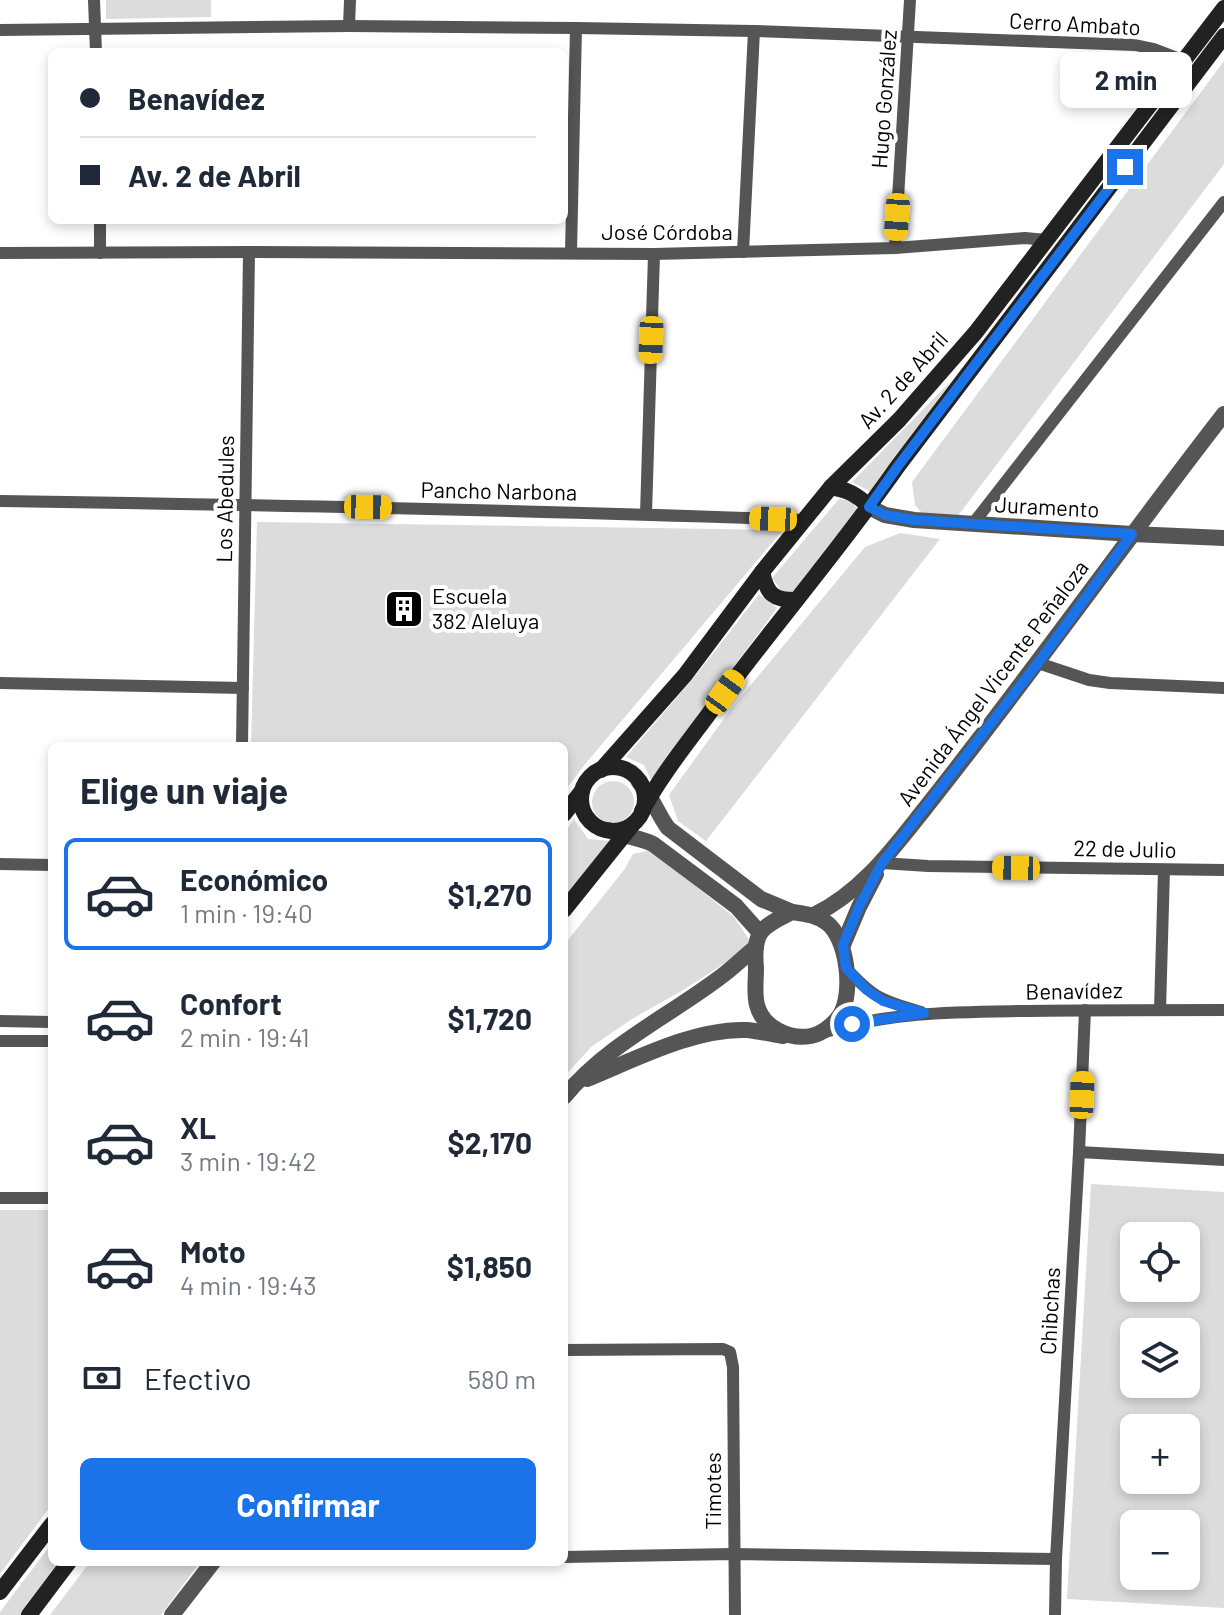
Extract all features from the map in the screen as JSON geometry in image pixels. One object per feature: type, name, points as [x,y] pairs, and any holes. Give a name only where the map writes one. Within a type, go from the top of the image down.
[{"type":"main road","name":"Av. 2 de Abril","points":[[601,770],[685,675],[831,487],[899,420],[976,332],[1224,8]]},
{"type":"main road","name":"Av. 2 de Abril","points":[[645,788],[869,507],[1224,36]]},
{"type":"main road","points":[[831,487],[860,497],[869,507]]},
{"type":"main road","points":[[762,572],[765,586],[772,595],[783,600],[796,600]]},
{"type":"main road","points":[[568,809],[589,778],[612,767],[632,774],[645,788],[638,816],[627,827],[618,830],[568,904]]},
{"type":"main road","points":[[582,791],[586,817],[592,823],[616,833]]},
{"type":"main road","points":[[0,1592],[48,1529]]},
{"type":"main road","points":[[29,1615],[66,1566]]},
{"type":"street","points":[[94,0],[96,48]]},
{"type":"street","points":[[349,26],[350,0]]},
{"type":"street","name":"Hugo González","points":[[895,248],[910,0]]},
{"type":"street","name":"Cerro Ambato","points":[[0,30],[349,26],[754,31],[1135,45],[1185,61]]},
{"type":"street","points":[[571,252],[576,28]]},
{"type":"street","points":[[743,252],[754,31]]},
{"type":"street","points":[[972,525],[1219,217],[1224,202]]},
{"type":"street","points":[[100,224],[100,253]]},
{"type":"street","name":"José Córdoba","points":[[0,253],[654,254],[895,248],[1025,238],[1046,240]]},
{"type":"street","name":"Los Abedules","points":[[242,742],[249,252]]},
{"type":"street","points":[[646,514],[654,254]]},
{"type":"street","name":"Avenida Ángel Vicente Peñaloza","points":[[814,915],[832,907],[882,863],[1038,663],[1224,414]]},
{"type":"street","name":"Pancho Narbona","points":[[0,501],[245,504],[804,520]]},
{"type":"street","name":"Juramento","points":[[869,507],[899,519],[1224,538]]},
{"type":"street","points":[[1038,663],[1089,680],[1224,688]]},
{"type":"street","points":[[0,683],[243,688]]},
{"type":"street","points":[[569,1090],[687,1039],[746,1030],[794,1037],[814,1036],[841,1014],[846,996],[843,945],[834,930],[814,915],[792,912],[761,899],[668,828],[645,788]]},
{"type":"street","points":[[616,833],[653,844],[736,906],[758,940],[757,1005],[771,1026],[794,1037]]},
{"type":"street","name":"Avenida Ángel Vicente Peñaloza","points":[[843,945],[882,863]]},
{"type":"street","name":"22 de Julio","points":[[882,863],[1224,870]]},
{"type":"street","points":[[0,864],[48,865]]},
{"type":"street","points":[[1160,1010],[1164,870]]},
{"type":"street","points":[[569,1090],[619,1046],[726,972],[774,922],[792,912]]},
{"type":"street","name":"Benavídez","points":[[846,968],[867,990],[883,1001],[924,1013]]},
{"type":"street","name":"Chibchas","points":[[1055,1615],[1085,1010]]},
{"type":"street","name":"Benavídez","points":[[814,1036],[852,1024],[924,1013],[1224,1010]]},
{"type":"street","points":[[0,1021],[48,1022]]},
{"type":"street","points":[[0,1041],[48,1041]]},
{"type":"street","points":[[1079,1152],[1224,1160]]},
{"type":"street","points":[[0,1198],[48,1198]]},
{"type":"street","name":"Timotes","points":[[568,1350],[723,1349],[730,1352],[733,1367],[735,1615]]},
{"type":"street","points":[[568,1557],[733,1554],[1056,1559]]},
{"type":"street","points":[[172,1615],[210,1566]]},
{"type":"shaded area","points":[[106,0],[211,0],[211,17],[106,19]]},
{"type":"shaded area","points":[[1224,61],[1224,164],[957,517],[922,513],[915,505],[912,482]]},
{"type":"shaded area","points":[[952,380],[873,493],[852,482]]},
{"type":"shaded area","points":[[839,499],[852,501],[858,511],[792,592],[781,590],[772,578]]},
{"type":"shaded area","points":[[257,522],[783,530],[568,787],[568,742],[251,742]]},
{"type":"shaded area","points":[[900,533],[940,539],[706,841],[678,821],[669,795],[731,709],[865,547]]},
{"type":"shaded area","points":[[759,594],[777,608],[651,780],[644,765],[626,757],[701,669]]},
{"type":"shaded area","points":[[613,781],[628,787],[634,802],[628,817],[613,823],[598,817],[592,802],[598,787]]},
{"type":"shaded area","points":[[574,819],[588,839],[612,841],[568,891],[568,828]]},
{"type":"shaded area","points":[[651,850],[734,917],[750,941],[737,955],[591,1047],[568,1073],[568,940],[624,870],[633,854]]},
{"type":"shaded area","points":[[1091,1184],[1224,1192],[1224,1608],[1067,1599]]},
{"type":"shaded area","points":[[0,1210],[48,1210],[48,1509],[0,1574]]},
{"type":"shaded area","points":[[48,1548],[48,1566],[58,1566],[21,1615],[0,1615]]},
{"type":"shaded area","points":[[87,1566],[197,1566],[161,1615],[50,1615]]},
{"type":"place","name":"Escuela 382 Aleluya","points":[[404,609]]},
{"type":"route","points":[[852,1024],[924,1013],[883,1001],[867,990],[846,968],[843,945],[859,907],[882,863],[1038,663],[1132,534],[899,519],[869,507],[1125,167]]}]
